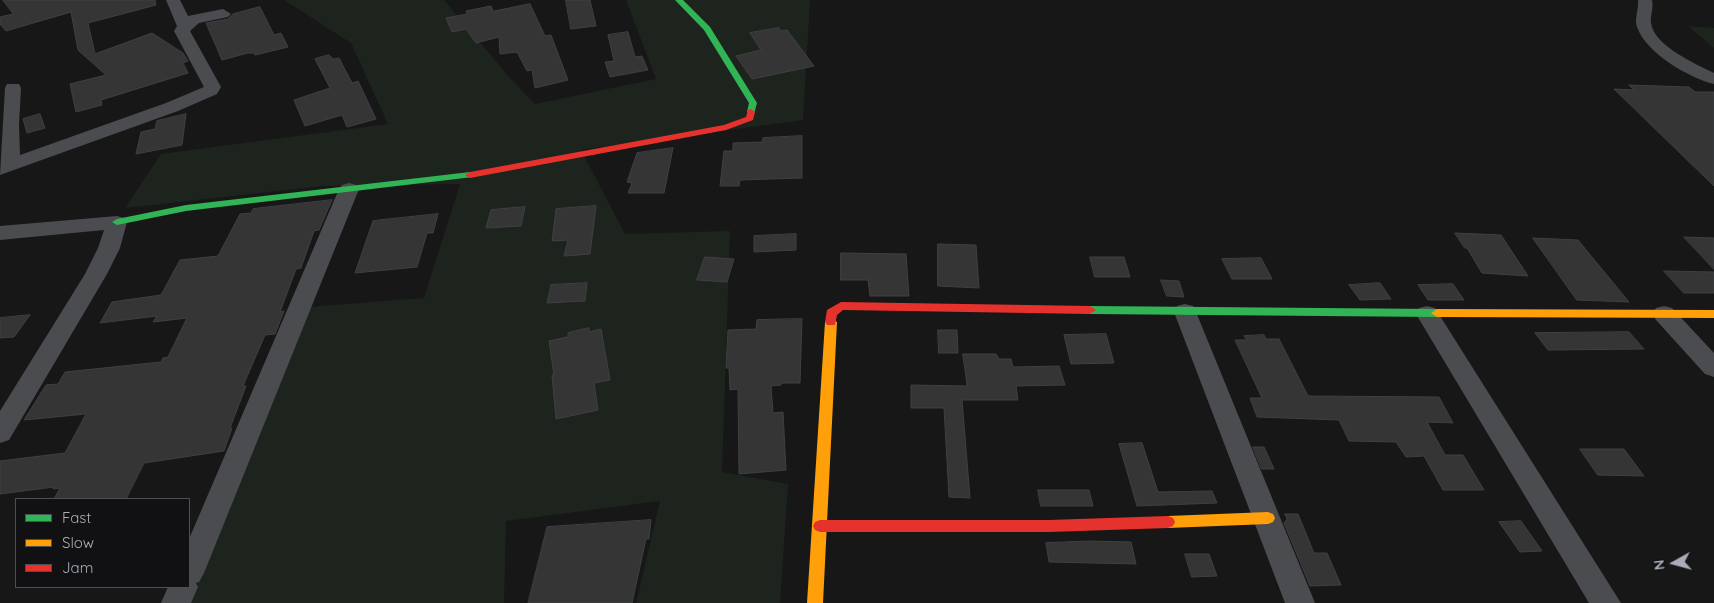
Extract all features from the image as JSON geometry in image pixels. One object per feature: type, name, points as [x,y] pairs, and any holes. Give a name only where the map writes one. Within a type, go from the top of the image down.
[{"type":"street","points":[[13,88],[6,167],[172,107],[211,90],[213,87],[182,31],[184,25],[173,0]]},
{"type":"street","points":[[0,233],[117,222],[186,208],[480,174],[726,127],[750,118],[754,103],[707,30],[679,0]]},
{"type":"street","points":[[1645,0],[1647,11],[1643,24],[1649,38],[1665,51],[1714,79]]},
{"type":"street","points":[[184,25],[200,18],[223,14]]},
{"type":"street","points":[[190,571],[349,188]]},
{"type":"street","points":[[0,433],[96,274],[109,248],[117,222]]},
{"type":"street","points":[[816,603],[831,313],[836,309],[854,305],[1184,312],[1714,314]]},
{"type":"street","points":[[1184,312],[1268,518],[1300,603]]},
{"type":"street","points":[[1427,314],[1606,603]]},
{"type":"street","points":[[1664,314],[1714,368]]},
{"type":"street","points":[[820,526],[1049,526],[1268,518]]},
{"type":"street","points":[[176,603],[183,588]]},
{"type":"shaded area","points":[[284,0],[444,0],[511,79],[535,104],[656,79],[626,0],[810,0],[803,120],[581,150],[625,234],[730,231],[722,472],[788,484],[780,603],[636,603],[660,501],[506,521],[504,603],[190,603],[307,307],[424,298],[460,184],[323,186],[125,208],[161,154],[388,124],[351,43]]},
{"type":"shaded area","points":[[1688,26],[1714,28],[1714,48]]},
{"type":"building","points":[[3,0],[155,0],[156,5],[88,23],[95,54],[152,33],[183,53],[188,61],[183,63],[188,73],[101,100],[102,105],[76,112],[70,84],[106,75],[78,50],[71,12],[6,31],[0,24],[0,17],[13,14]]},
{"type":"building","points":[[566,0],[590,0],[596,26],[571,29]]},
{"type":"building","points":[[530,4],[545,36],[551,35],[568,80],[535,88],[532,70],[527,71],[517,52],[500,54],[499,37],[476,43],[466,29],[452,32],[446,18],[467,14],[466,11],[491,6],[493,11]]},
{"type":"building","points":[[260,7],[274,35],[281,33],[288,47],[255,55],[254,53],[248,53],[222,60],[206,23],[228,19],[233,14]]},
{"type":"building","points":[[779,28],[781,31],[787,30],[814,66],[752,79],[736,56],[761,50],[750,33]]},
{"type":"building","points":[[628,32],[635,57],[642,56],[648,70],[610,77],[605,62],[614,61],[608,35]]},
{"type":"building","points":[[329,55],[333,59],[339,58],[352,83],[358,81],[376,119],[347,127],[342,115],[305,126],[294,100],[330,88],[315,59]]},
{"type":"building","points":[[1629,85],[1689,87],[1695,92],[1714,92],[1714,186],[1614,89],[1634,90]]},
{"type":"building","points":[[40,114],[45,128],[27,133],[23,119]]},
{"type":"building","points":[[186,114],[182,145],[136,154],[141,132],[155,129],[157,121]]},
{"type":"building","points":[[802,136],[802,178],[740,180],[739,186],[720,186],[724,151],[733,151],[733,143],[762,142],[763,138]]},
{"type":"building","points":[[673,148],[664,193],[628,193],[632,183],[627,182],[637,153]]},
{"type":"building","points":[[332,200],[319,230],[314,231],[301,268],[296,269],[280,312],[284,311],[275,334],[265,335],[243,386],[246,386],[230,428],[232,428],[224,451],[144,463],[126,498],[55,498],[60,488],[53,489],[54,487],[0,494],[0,461],[65,453],[86,414],[24,420],[46,385],[58,384],[65,372],[161,362],[163,358],[168,357],[187,318],[153,322],[157,316],[100,323],[112,302],[161,295],[180,260],[218,256],[240,214],[251,213],[253,209]]},
{"type":"building","points":[[596,206],[590,254],[564,256],[568,240],[552,241],[556,209]]},
{"type":"building","points":[[525,207],[521,226],[486,228],[491,210]]},
{"type":"building","points":[[438,214],[433,233],[427,233],[417,267],[355,273],[373,221]]},
{"type":"building","points":[[1455,233],[1501,235],[1528,276],[1482,273],[1467,248],[1465,248]]},
{"type":"building","points":[[796,234],[796,250],[754,252],[754,236]]},
{"type":"building","points":[[1684,237],[1714,238],[1714,269]]},
{"type":"building","points":[[1533,238],[1578,240],[1629,302],[1577,300]]},
{"type":"building","points":[[938,244],[976,245],[979,288],[938,286]]},
{"type":"building","points":[[841,253],[906,254],[909,296],[870,296],[868,280],[841,280]]},
{"type":"building","points":[[705,257],[734,259],[727,282],[697,280]]},
{"type":"building","points":[[1090,257],[1124,257],[1130,277],[1095,277]]},
{"type":"building","points":[[1261,258],[1272,279],[1232,279],[1222,259]]},
{"type":"building","points":[[1664,271],[1714,272],[1714,293],[1684,293]]},
{"type":"building","points":[[1161,280],[1179,281],[1184,297],[1167,296]]},
{"type":"building","points":[[587,283],[585,301],[547,303],[551,285]]},
{"type":"building","points":[[1380,283],[1391,299],[1360,300],[1349,285]]},
{"type":"building","points":[[1453,284],[1464,300],[1428,300],[1418,285]]},
{"type":"building","points":[[30,315],[14,337],[0,338],[0,318]]},
{"type":"building","points":[[802,319],[800,383],[781,383],[781,385],[771,386],[773,413],[783,412],[786,470],[739,474],[738,389],[730,390],[729,368],[726,368],[728,330],[756,329],[757,320]]},
{"type":"building","points":[[589,328],[589,332],[601,329],[610,380],[594,383],[598,410],[556,419],[552,375],[554,375],[549,341],[568,337],[568,333]]},
{"type":"building","points":[[938,330],[957,330],[958,353],[939,353]]},
{"type":"building","points":[[1629,332],[1644,349],[1548,350],[1535,333]]},
{"type":"building","points":[[1106,334],[1114,363],[1071,364],[1064,335]]},
{"type":"building","points":[[1264,335],[1266,339],[1279,339],[1308,396],[1439,397],[1453,423],[1427,422],[1445,455],[1463,455],[1484,490],[1443,490],[1424,456],[1406,457],[1396,442],[1349,441],[1339,420],[1257,417],[1250,398],[1262,398],[1235,340],[1247,340],[1244,336]]},
{"type":"building","points":[[963,354],[996,354],[999,359],[1011,359],[1013,367],[1059,366],[1065,385],[1016,386],[1018,400],[962,400],[970,498],[949,497],[944,408],[911,408],[911,385],[967,386]]},
{"type":"building","points":[[1142,443],[1158,492],[1212,491],[1217,503],[1137,506],[1119,444]]},
{"type":"building","points":[[1253,447],[1264,447],[1274,469],[1262,469]]},
{"type":"building","points":[[1580,449],[1624,449],[1644,476],[1598,475]]},
{"type":"building","points":[[1038,490],[1089,490],[1093,506],[1041,506]]},
{"type":"building","points":[[1285,514],[1298,514],[1314,553],[1327,553],[1341,585],[1310,586],[1284,523],[1287,519]]},
{"type":"building","points":[[651,520],[649,539],[646,539],[632,603],[528,603],[547,527]]},
{"type":"building","points":[[1521,521],[1542,551],[1520,552],[1499,522]]},
{"type":"building","points":[[1131,542],[1136,564],[1049,562],[1046,543]]},
{"type":"building","points":[[1185,554],[1209,554],[1217,576],[1192,577]]},
{"type":"traffic: fast","points":[[679,0],[707,29],[753,103],[751,112]]},
{"type":"traffic: fast","points":[[117,222],[186,208],[470,175]]},
{"type":"traffic: fast","points":[[1090,310],[1437,313]]},
{"type":"traffic: slow","points":[[1437,313],[1714,314]]},
{"type":"traffic: slow","points":[[815,603],[831,322]]},
{"type":"traffic: slow","points":[[1168,522],[1268,518]]},
{"type":"traffic: jam","points":[[470,175],[726,127],[750,118],[751,112]]},
{"type":"traffic: jam","points":[[831,322],[831,313],[841,306],[1090,310]]},
{"type":"traffic: jam","points":[[820,526],[1049,526],[1168,522]]}]
